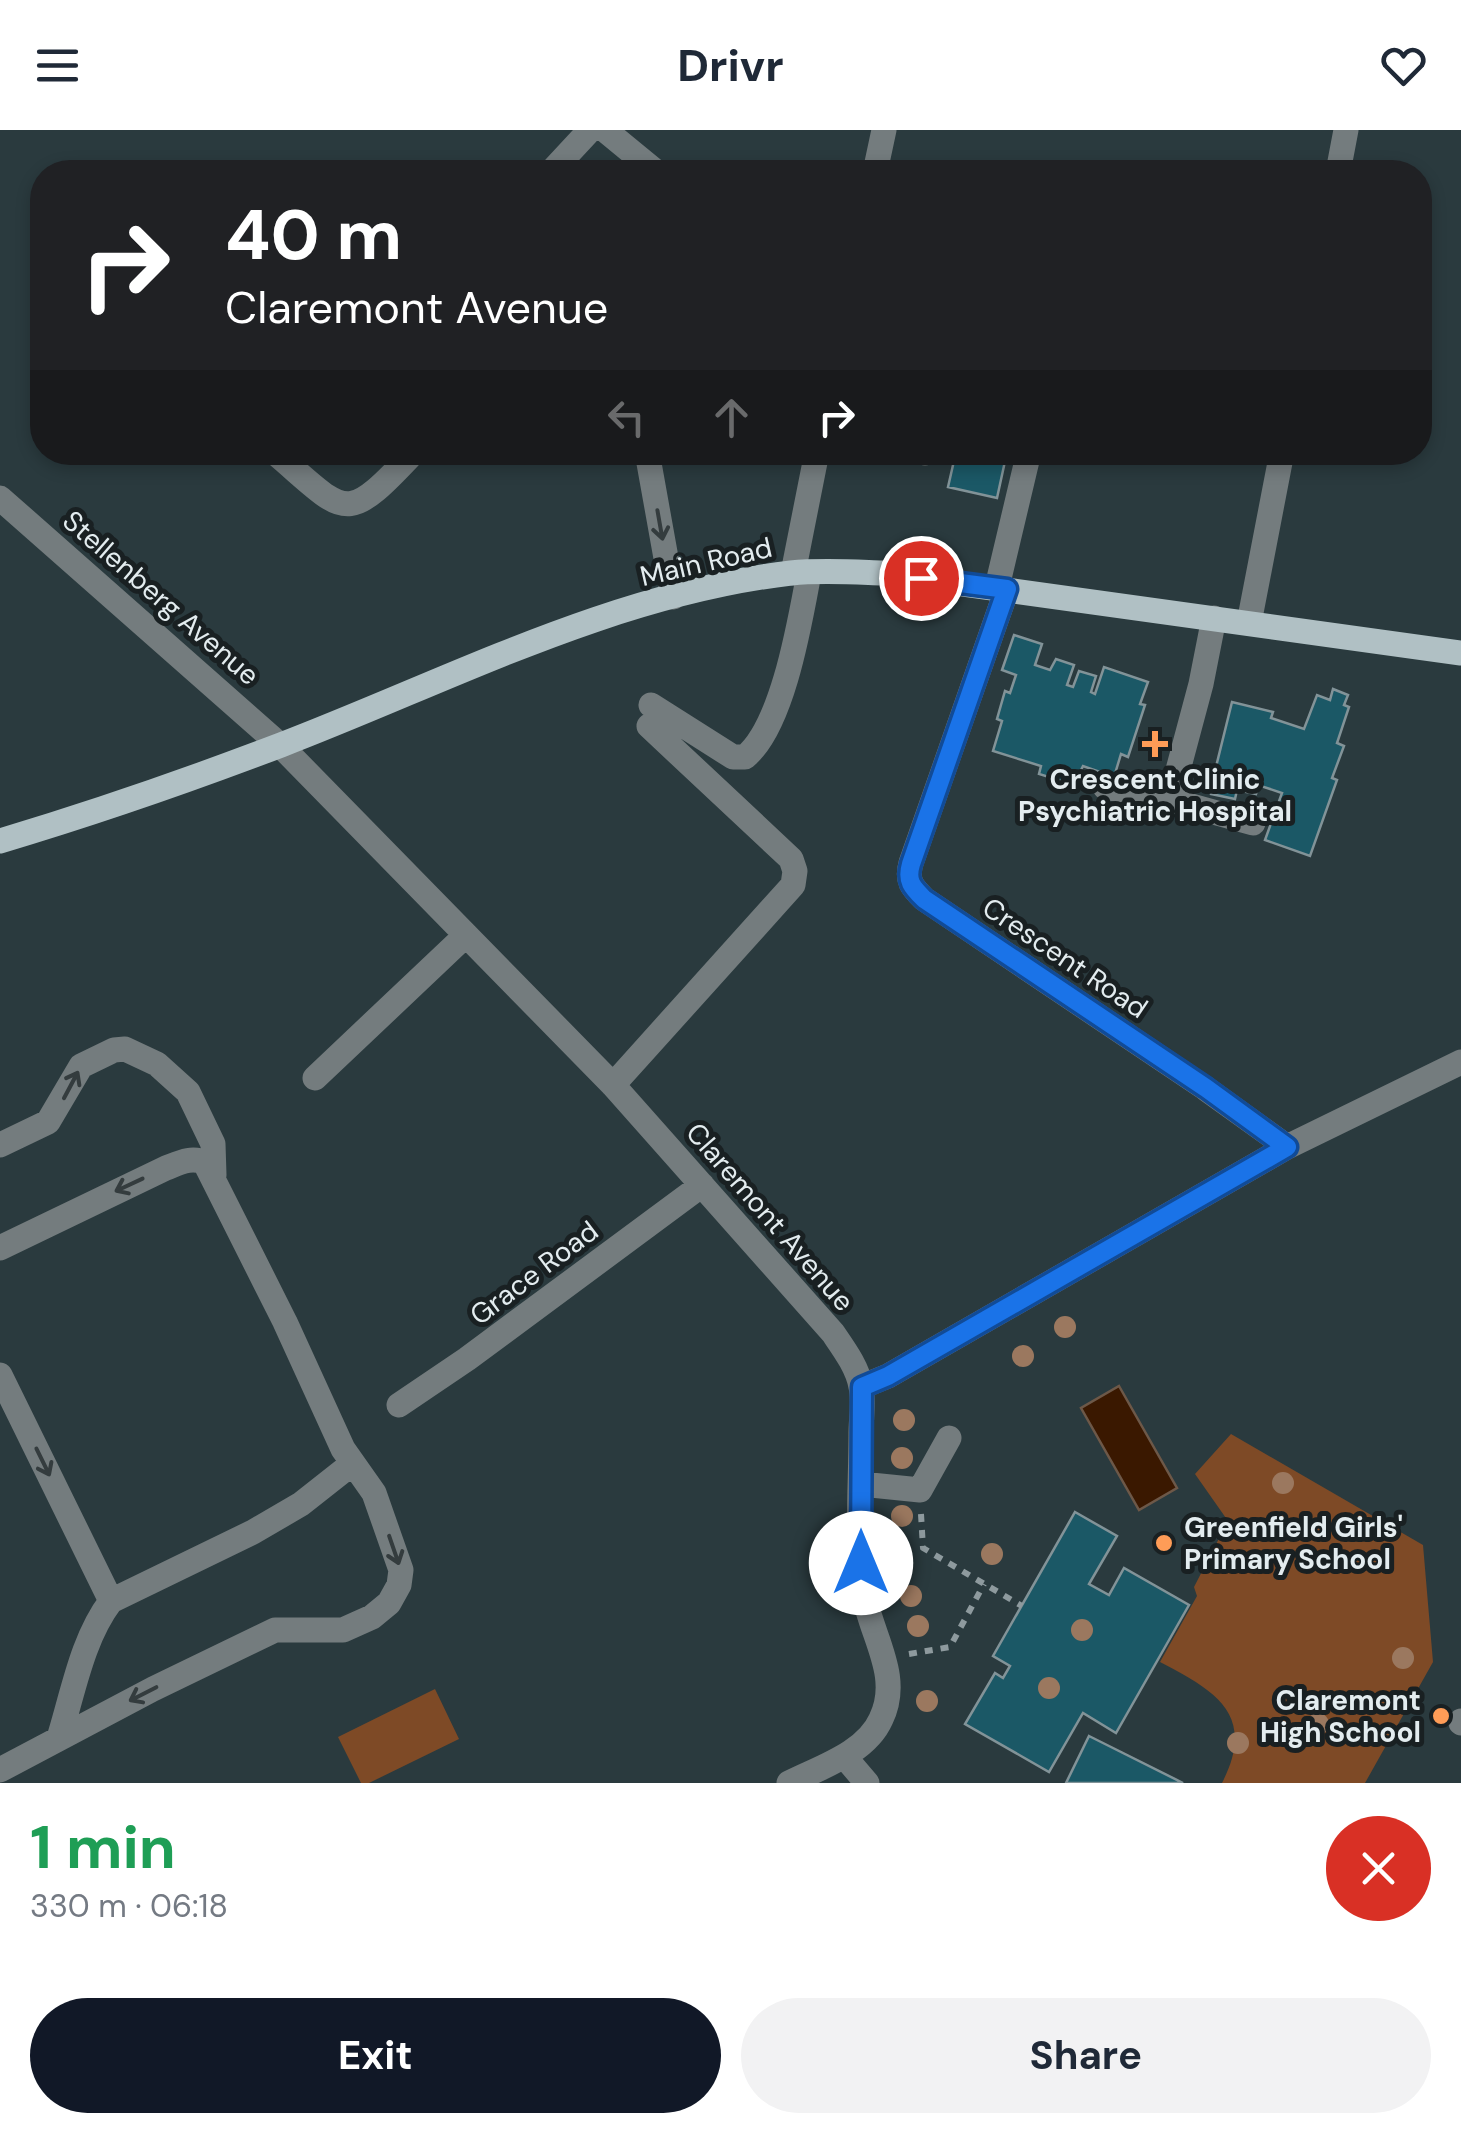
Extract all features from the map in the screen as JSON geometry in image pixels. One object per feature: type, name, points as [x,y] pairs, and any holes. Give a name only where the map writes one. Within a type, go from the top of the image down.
[{"type":"main road","name":"Main Road","points":[[0,841],[280,745],[542,638],[672,597],[800,573],[883,572],[1461,653]]},
{"type":"street","points":[[561,160],[590,130]]},
{"type":"street","points":[[606,130],[642,160]]},
{"type":"street","points":[[878,160],[884,130]]},
{"type":"street","points":[[1340,160],[1346,130]]},
{"type":"street","points":[[289,465],[330,500],[350,505],[372,496],[402,465]]},
{"type":"street","points":[[649,465],[672,597]]},
{"type":"street","points":[[613,1086],[793,885],[795,871],[791,859],[651,716],[732,757],[745,757],[757,748],[797,638],[800,573],[815,465]]},
{"type":"street","points":[[1002,588],[1026,465]]},
{"type":"street","points":[[1249,623],[1279,465]]},
{"type":"street","name":"Stellenberg Avenue","points":[[0,498],[280,745]]},
{"type":"street","name":"Crescent Road","points":[[1002,588],[911,864],[911,886],[924,899],[1206,1088],[1287,1147]]},
{"type":"street","points":[[1170,800],[1214,618]]},
{"type":"street","name":"Claremont Avenue","points":[[280,745],[613,1086],[833,1333],[862,1387]]},
{"type":"street","points":[[1105,787],[1253,823]]},
{"type":"street","points":[[315,1078],[466,935]]},
{"type":"street","points":[[0,1146],[48,1122],[81,1066],[114,1050],[125,1049],[157,1064],[188,1092],[213,1144],[214,1175]]},
{"type":"street","points":[[789,1783],[844,1756],[871,1736],[882,1718],[890,1686],[864,1598],[862,1387],[888,1376],[1287,1147],[1461,1062]]},
{"type":"street","points":[[0,1248],[186,1160],[198,1159],[214,1175],[343,1450],[374,1493],[401,1570],[399,1586],[390,1603],[372,1617],[343,1630],[275,1630],[59,1738],[0,1772],[4,1783]]},
{"type":"street","name":"Grace Road","points":[[400,1405],[467,1360],[702,1185]]},
{"type":"street","points":[[0,1375],[111,1601]]},
{"type":"street","points":[[861,1484],[920,1490],[949,1438]]},
{"type":"street","points":[[59,1738],[86,1650],[111,1601],[253,1532],[301,1504],[354,1462]]},
{"type":"street","points":[[844,1756],[867,1783]]},
{"type":"path","points":[[920,1490],[923,1548],[1022,1606]]},
{"type":"path","points":[[909,1654],[950,1647],[984,1584]]},
{"type":"shaded area","points":[[1119,1386],[1177,1488],[1139,1510],[1081,1408]]},
{"type":"shaded area","points":[[1231,1434],[1423,1545],[1433,1662],[1365,1783],[1222,1783],[1232,1759],[1233,1722],[1213,1695],[1160,1662],[1197,1596],[1194,1587],[1228,1521],[1195,1474]]},
{"type":"shaded area","points":[[435,1689],[459,1739],[369,1783],[361,1783],[338,1737]]},
{"type":"building","points":[[953,465],[1004,465],[997,498],[948,487]]},
{"type":"building","points":[[1014,635],[1042,644],[1035,665],[1050,670],[1056,659],[1074,665],[1067,685],[1073,687],[1079,671],[1096,676],[1091,692],[1095,694],[1104,667],[1148,682],[1140,704],[1145,705],[1128,757],[1121,754],[1114,777],[1083,766],[1077,778],[1071,775],[1068,783],[1039,774],[1041,766],[993,751],[1005,691],[1010,693],[1016,675],[1002,670]]},
{"type":"building","points":[[1333,689],[1348,695],[1344,705],[1349,707],[1337,743],[1344,746],[1332,778],[1337,780],[1310,856],[1265,840],[1282,793],[1258,785],[1256,794],[1237,790],[1235,799],[1211,794],[1212,783],[1232,702],[1273,712],[1271,718],[1304,729],[1317,695],[1330,700]]},
{"type":"building","points":[[1075,1512],[1117,1536],[1089,1584],[1109,1595],[1124,1568],[1189,1605],[1116,1733],[1083,1713],[1049,1772],[965,1724],[995,1673],[1003,1678],[1010,1666],[993,1656]]},
{"type":"building","points":[[1089,1736],[1183,1783],[1066,1783]]},
{"type":"place","name":"Crescent Clinic Psychiatric Hospital","points":[[1155,744]]},
{"type":"place","name":"Greenfield Girls' Primary School","points":[[1164,1543]]},
{"type":"place","name":"Claremont High School","points":[[1441,1716]]},
{"type":"route","points":[[861,1563],[862,1387],[888,1376],[1287,1147],[1206,1088],[924,899],[911,886],[911,864],[1007,589],[921,578]]}]
